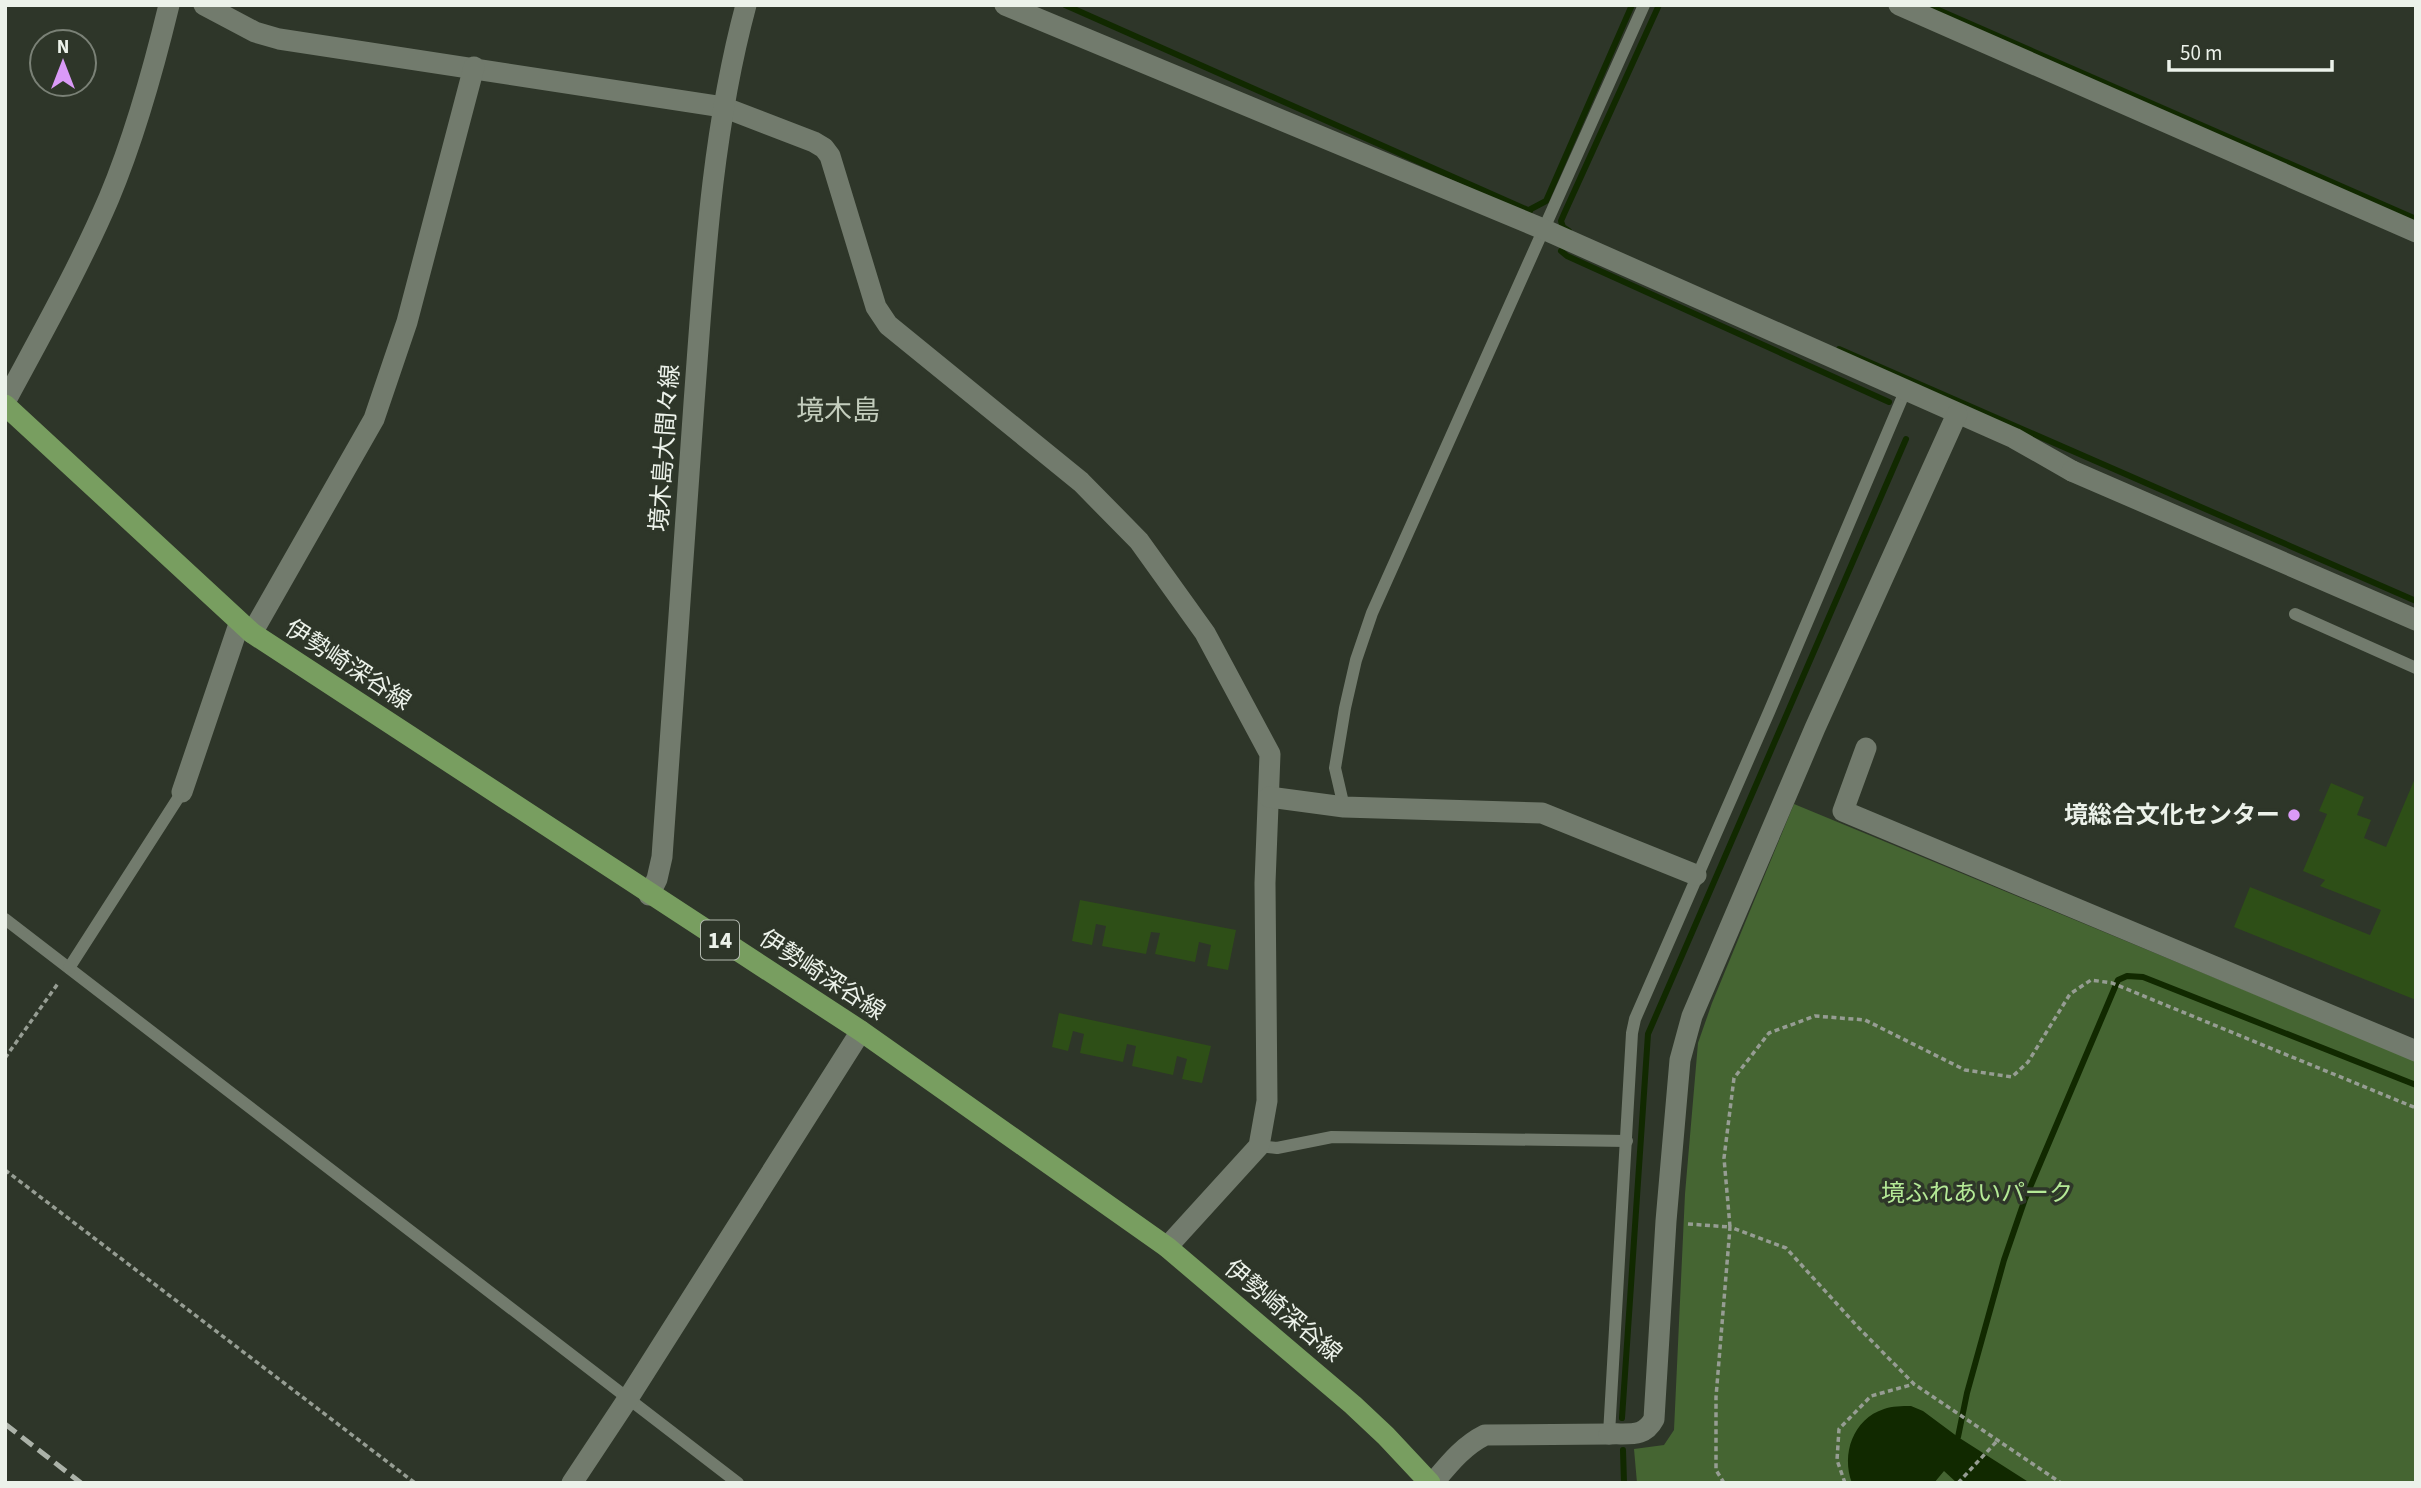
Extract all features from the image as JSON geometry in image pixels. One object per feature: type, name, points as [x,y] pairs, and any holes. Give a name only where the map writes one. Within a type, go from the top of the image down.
[{"type":"main road","name":"伊勢崎深谷線","points":[[5,403],[246,629],[649,895],[861,1031],[1167,1247],[1353,1405],[1431,1483]]},
{"type":"street","points":[[5,403],[68,283],[109,197],[149,86],[169,5]]},
{"type":"street","points":[[204,5],[255,32],[279,39],[723,107],[814,142],[831,156],[876,307],[888,325],[1081,482],[1139,541],[1205,633],[1270,754],[1265,883],[1267,1101],[1259,1146],[1167,1247]]},
{"type":"street","name":"境木島大間々線","points":[[649,895],[657,879],[662,858],[712,189],[723,107],[746,5]]},
{"type":"street","points":[[1006,5],[1543,229],[2014,438],[2072,471],[2416,620]]},
{"type":"street","points":[[1899,5],[2416,232]]},
{"type":"street","points":[[182,792],[246,629],[374,419],[407,322],[474,67]]},
{"type":"street","points":[[1431,1483],[1472,1442],[1485,1435],[1642,1433],[1654,1419],[1679,1073],[1688,1026],[1703,985],[1815,728],[1957,414]]},
{"type":"street","points":[[1866,748],[1843,811],[2416,1051]]},
{"type":"street","points":[[1269,797],[1344,807],[1542,813],[1696,876]]},
{"type":"street","points":[[572,1483],[861,1031]]},
{"type":"lane","points":[[1344,807],[1335,768],[1345,708],[1360,649],[1390,571],[1644,5]]},
{"type":"lane","points":[[1609,1434],[1632,1032],[1635,1018],[1906,389]]},
{"type":"lane","points":[[2295,614],[2416,668]]},
{"type":"lane","points":[[69,968],[182,792]]},
{"type":"lane","points":[[5,919],[738,1483]]},
{"type":"lane","points":[[1259,1146],[1277,1147],[1332,1138],[1626,1141]]},
{"type":"path","points":[[5,1058],[69,968]]},
{"type":"path","points":[[1724,1483],[1716,1470],[1716,1397],[1730,1227],[1724,1158],[1734,1078],[1769,1033],[1815,1016],[1865,1020],[1965,1070],[2012,1077],[2028,1062],[2070,994],[2091,980],[2112,983],[2416,1108]]},
{"type":"path","points":[[5,1170],[415,1483]]},
{"type":"path","points":[[1683,1223],[1730,1227],[1786,1248],[1914,1384],[2061,1483]]},
{"type":"path","points":[[1845,1483],[1837,1460],[1839,1429],[1871,1396],[1914,1384]]},
{"type":"path","points":[[1958,1483],[1997,1441]]},
{"type":"green space","name":"境ふれあいパーク","points":[[1794,804],[2416,1061],[2416,1483],[1637,1483],[1634,1449],[1664,1445],[1674,1430],[1685,1194],[1698,1043]]},
{"type":"shaded area","points":[[1911,1406],[1923,1411],[2030,1483],[1957,1483],[1944,1471],[1934,1483],[1852,1483],[1849,1449],[1857,1429],[1873,1414],[1884,1409]]},
{"type":"building","points":[[2416,776],[2416,1000],[2234,927],[2250,887],[2370,935],[2381,910],[2320,886],[2325,880],[2303,871],[2327,814],[2319,811],[2331,783],[2364,797],[2357,815],[2371,820],[2364,838],[2386,847]]},
{"type":"building","points":[[1080,900],[1236,930],[1228,970],[1207,966],[1211,945],[1199,942],[1195,962],[1155,954],[1160,933],[1151,932],[1146,954],[1102,946],[1106,926],[1096,924],[1092,945],[1072,941]]},
{"type":"building","points":[[1059,1013],[1211,1046],[1202,1083],[1182,1079],[1187,1059],[1177,1056],[1173,1075],[1132,1066],[1136,1046],[1127,1044],[1123,1062],[1080,1053],[1084,1034],[1073,1031],[1068,1051],[1052,1047]]},
{"type":"waterway","points":[[1065,5],[1530,211]]},
{"type":"waterway","points":[[1529,210],[1546,201],[1632,5]]},
{"type":"waterway","points":[[1569,231],[1563,227],[1561,221],[1659,5]]},
{"type":"waterway","points":[[1927,5],[2416,219]]},
{"type":"waterway","points":[[1561,251],[1889,402]]},
{"type":"waterway","points":[[1839,349],[2416,601]]},
{"type":"waterway","points":[[1622,1418],[1648,1034],[1906,439]]},
{"type":"waterway","points":[[1958,1437],[1967,1393],[2004,1260],[2025,1199],[2118,980],[2127,976],[2143,977],[2416,1085]]},
{"type":"waterway","points":[[1623,1450],[1624,1483]]},
{"type":"railway","points":[[5,1424],[81,1483]]},
{"type":"place","name":"境総合文化センター","points":[[2294,815]]},
{"type":"district","name":"境木島","points":[[838,411]]}]
